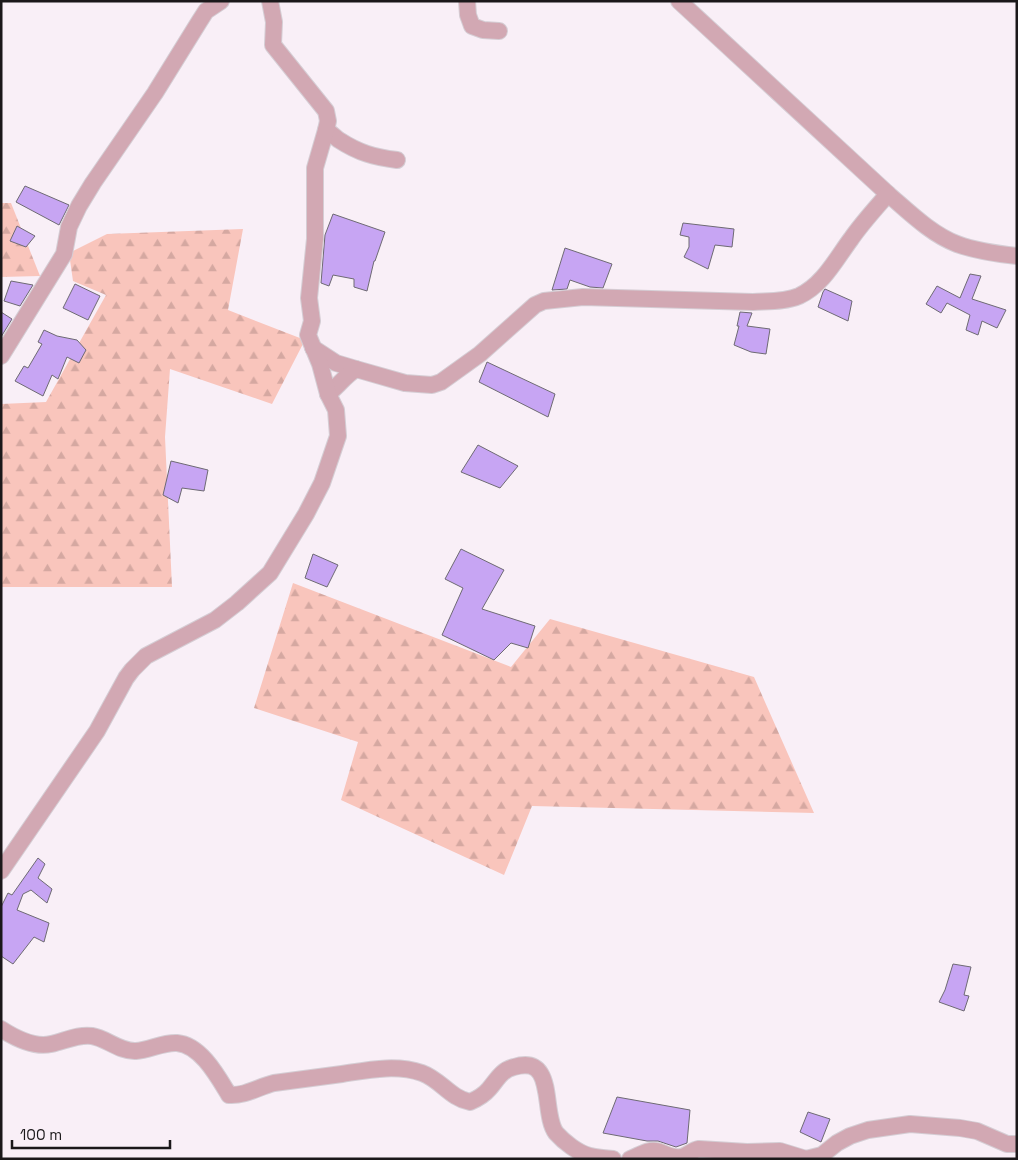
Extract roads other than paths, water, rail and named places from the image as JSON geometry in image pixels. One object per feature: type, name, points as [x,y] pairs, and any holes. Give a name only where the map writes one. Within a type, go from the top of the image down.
[{"type":"street","points":[[1,356],[64,254],[71,220],[155,93],[204,6],[221,1]]},
{"type":"street","points":[[1,870],[86,748],[132,670],[146,656],[215,620],[238,603],[270,573],[322,483],[333,454],[338,436],[336,410],[328,394],[320,364],[308,335],[312,321],[309,298],[315,239],[315,168],[328,121],[326,111],[274,45],[274,22],[270,1]]},
{"type":"street","points":[[467,1],[468,14],[472,26],[484,30],[499,31]]},
{"type":"street","points":[[679,1],[888,194],[928,226],[956,243],[979,250],[1017,256]]},
{"type":"street","points":[[326,130],[363,154],[397,160]]},
{"type":"street","points":[[313,348],[336,363],[356,370],[405,383],[432,385],[441,382],[480,354],[535,305],[544,301],[583,297],[753,302],[780,300],[798,296],[810,289],[825,276],[851,238],[888,194]]},
{"type":"street","points":[[328,394],[342,383],[346,376],[356,370]]},
{"type":"street","points":[[1,1029],[33,1044],[42,1045],[79,1036],[92,1036],[111,1045],[134,1051],[176,1043],[189,1046],[219,1076],[230,1095],[238,1096],[248,1094],[274,1083],[379,1069],[404,1069],[423,1074],[438,1082],[453,1096],[470,1102],[479,1098],[488,1090],[504,1071],[514,1066],[525,1065],[536,1068],[541,1074],[548,1100],[551,1123],[556,1132],[582,1153],[592,1157],[604,1158]]},
{"type":"street","points":[[630,1159],[644,1152],[657,1151],[675,1157],[682,1157],[692,1150],[699,1149],[747,1152],[780,1151],[806,1159],[822,1156],[837,1143],[850,1136],[868,1130],[910,1124],[960,1128],[1007,1144],[1017,1144]]}]
